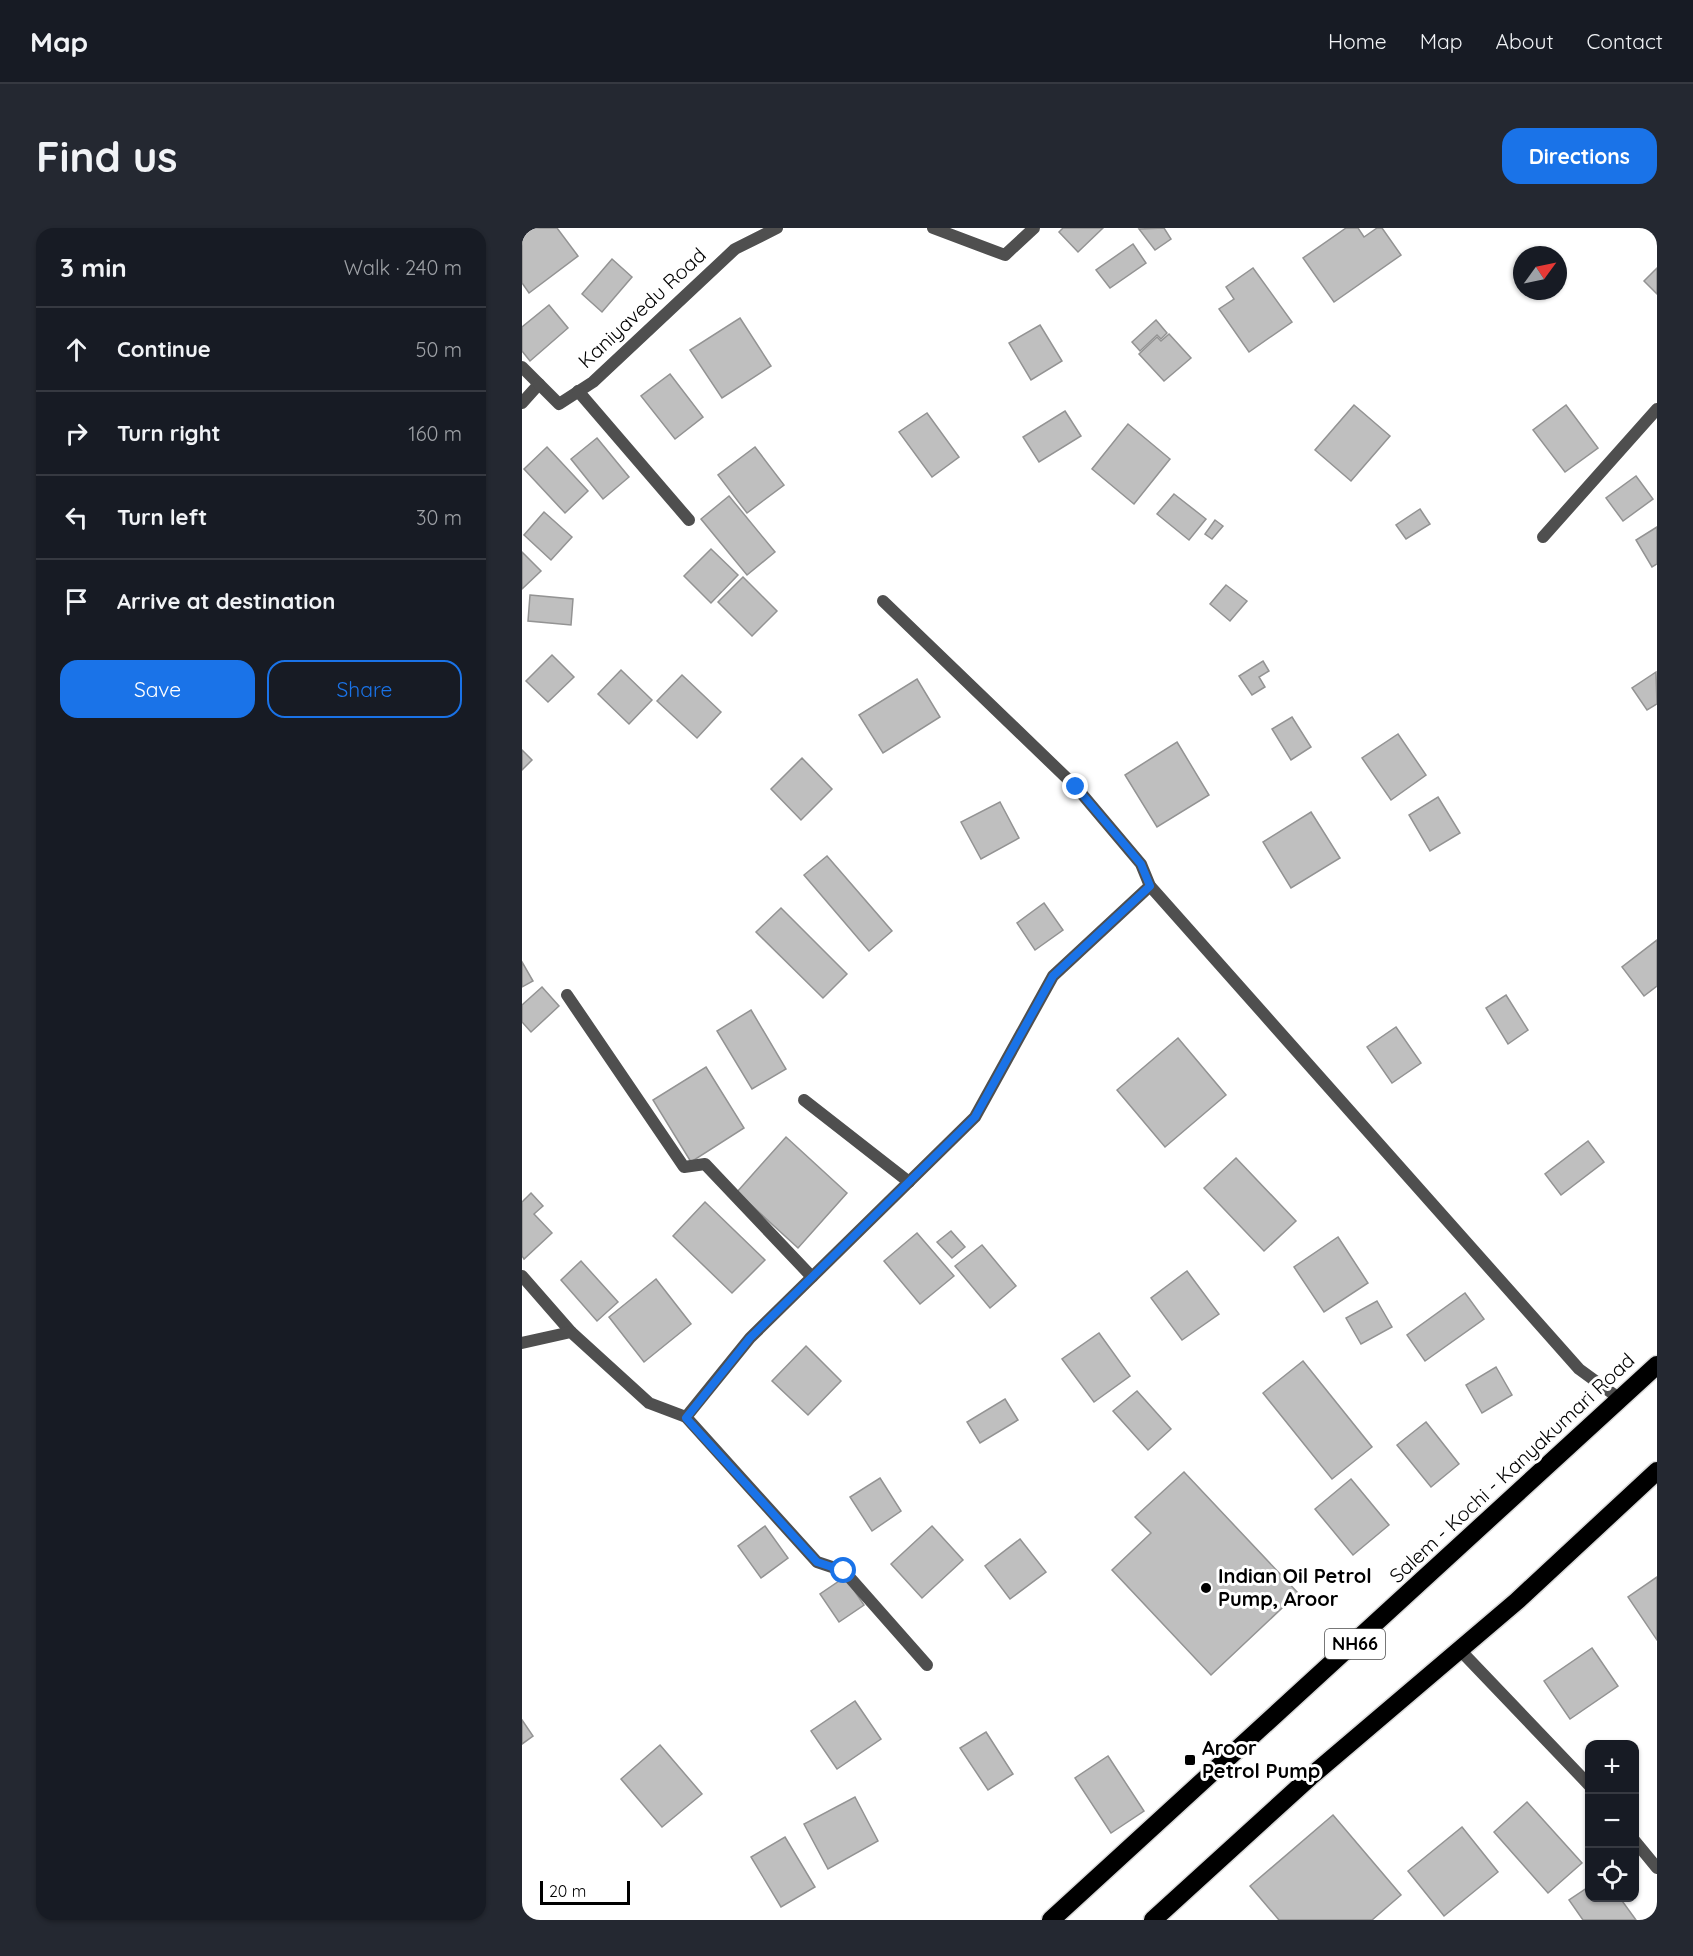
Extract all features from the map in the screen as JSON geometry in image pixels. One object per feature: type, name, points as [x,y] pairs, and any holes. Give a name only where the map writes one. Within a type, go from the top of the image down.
[{"type":"highway","name":"Salem - Kochi - Kanyakumari Road","points":[[1051,1920],[1657,1365]]},
{"type":"highway","points":[[1153,1920],[1310,1777],[1516,1601],[1657,1472]]},
{"type":"street","name":"Kaniyavedu Road","points":[[539,384],[558,404],[593,382],[735,249],[777,228]]},
{"type":"street","points":[[933,228],[1005,255],[1034,228]]},
{"type":"street","points":[[522,367],[539,384],[522,403]]},
{"type":"street","points":[[578,391],[689,520]]},
{"type":"street","points":[[1543,537],[1657,409]]},
{"type":"street","points":[[883,601],[1076,787],[1141,864],[1150,886],[1579,1369],[1620,1399]]},
{"type":"street","points":[[686,1418],[750,1338],[975,1117],[1053,976],[1150,886]]},
{"type":"street","points":[[567,995],[684,1167],[705,1164],[812,1277]]},
{"type":"street","points":[[804,1100],[909,1182]]},
{"type":"street","points":[[522,1276],[572,1332],[649,1403],[686,1418],[817,1562],[844,1571],[927,1665]]},
{"type":"street","points":[[522,1342],[572,1332]]},
{"type":"street","points":[[1460,1650],[1585,1781]]},
{"type":"street","points":[[1639,1845],[1657,1868]]},
{"type":"building","points":[[522,228],[557,228],[578,256],[529,293],[522,283]]},
{"type":"building","points":[[1063,228],[1103,228],[1078,252],[1059,232]]},
{"type":"building","points":[[1164,228],[1171,239],[1155,250],[1139,229]]},
{"type":"building","points":[[1346,228],[1358,228],[1364,237],[1377,228],[1382,228],[1401,255],[1334,302],[1303,258]]},
{"type":"building","points":[[1133,244],[1146,263],[1110,288],[1096,270]]},
{"type":"building","points":[[612,259],[632,277],[602,312],[582,294]]},
{"type":"building","points":[[1253,268],[1292,322],[1249,352],[1219,309],[1234,299],[1226,287]]},
{"type":"building","points":[[1657,268],[1657,294],[1644,281]]},
{"type":"building","points":[[549,305],[568,328],[530,361],[522,351],[522,327]]},
{"type":"building","points":[[740,318],[771,366],[722,398],[690,350]]},
{"type":"building","points":[[1156,320],[1167,333],[1161,339],[1157,335],[1140,351],[1132,342]]},
{"type":"building","points":[[1040,325],[1062,361],[1031,380],[1009,343]]},
{"type":"building","points":[[1169,334],[1191,358],[1164,381],[1139,354],[1157,337],[1161,341]]},
{"type":"building","points":[[670,374],[703,417],[675,439],[641,396]]},
{"type":"building","points":[[1354,405],[1390,436],[1351,481],[1315,450]]},
{"type":"building","points":[[1566,405],[1598,448],[1565,472],[1533,430]]},
{"type":"building","points":[[1065,411],[1081,436],[1039,462],[1023,437]]},
{"type":"building","points":[[927,413],[959,457],[932,477],[899,432]]},
{"type":"building","points":[[1128,424],[1170,459],[1134,504],[1092,469]]},
{"type":"building","points":[[597,438],[629,477],[603,499],[571,459]]},
{"type":"building","points":[[547,447],[588,491],[565,513],[524,469]]},
{"type":"building","points":[[755,447],[784,485],[747,513],[718,475]]},
{"type":"building","points":[[1636,476],[1653,499],[1623,521],[1606,498]]},
{"type":"building","points":[[1174,494],[1206,519],[1189,540],[1157,514]]},
{"type":"building","points":[[729,496],[775,552],[747,575],[701,519]]},
{"type":"building","points":[[1420,509],[1430,524],[1406,539],[1396,525]]},
{"type":"building","points":[[544,512],[572,537],[551,560],[524,535]]},
{"type":"building","points":[[1215,520],[1223,526],[1212,539],[1205,534]]},
{"type":"building","points":[[1657,527],[1657,564],[1652,567],[1636,540]]},
{"type":"building","points":[[711,549],[738,575],[711,603],[684,576]]},
{"type":"building","points":[[522,552],[541,571],[522,589]]},
{"type":"building","points":[[743,577],[777,611],[752,636],[718,602]]},
{"type":"building","points":[[1226,585],[1247,601],[1230,621],[1210,604]]},
{"type":"building","points":[[530,595],[573,599],[571,625],[528,621]]},
{"type":"building","points":[[552,655],[574,677],[548,702],[526,681]]},
{"type":"building","points":[[1263,661],[1269,671],[1259,677],[1265,687],[1252,695],[1239,676]]},
{"type":"building","points":[[621,670],[652,700],[629,724],[598,694]]},
{"type":"building","points":[[1656,672],[1657,704],[1647,710],[1632,688]]},
{"type":"building","points":[[682,675],[721,712],[697,738],[657,701]]},
{"type":"building","points":[[917,679],[940,717],[883,753],[859,715]]},
{"type":"building","points":[[1292,717],[1311,747],[1291,760],[1272,729]]},
{"type":"building","points":[[1398,734],[1426,775],[1391,800],[1362,758]]},
{"type":"building","points":[[1177,742],[1209,795],[1157,827],[1125,775]]},
{"type":"building","points":[[522,750],[532,760],[522,770]]},
{"type":"building","points":[[802,758],[832,789],[801,820],[771,789]]},
{"type":"building","points":[[1438,797],[1460,833],[1430,851],[1409,815]]},
{"type":"building","points":[[1000,802],[1019,838],[981,859],[961,822]]},
{"type":"building","points":[[1311,812],[1340,858],[1291,888],[1263,842]]},
{"type":"building","points":[[827,856],[892,931],[869,951],[804,875]]},
{"type":"building","points":[[1044,903],[1063,930],[1035,950],[1017,923]]},
{"type":"building","points":[[781,908],[847,974],[823,998],[756,932]]},
{"type":"building","points":[[1657,940],[1657,986],[1644,996],[1622,967]]},
{"type":"building","points":[[522,962],[533,981],[522,987]]},
{"type":"building","points":[[542,987],[559,1006],[531,1032],[522,1022],[522,1005]]},
{"type":"building","points":[[1506,995],[1528,1030],[1508,1044],[1486,1008]]},
{"type":"building","points":[[751,1010],[786,1069],[752,1089],[717,1031]]},
{"type":"building","points":[[1396,1027],[1421,1063],[1392,1083],[1367,1047]]},
{"type":"building","points":[[1178,1038],[1226,1095],[1165,1147],[1117,1090]]},
{"type":"building","points":[[706,1067],[744,1128],[691,1162],[653,1100]]},
{"type":"building","points":[[786,1137],[847,1193],[798,1248],[737,1192]]},
{"type":"building","points":[[1588,1141],[1604,1162],[1561,1195],[1545,1174]]},
{"type":"building","points":[[1236,1158],[1296,1221],[1264,1251],[1204,1188]]},
{"type":"building","points":[[531,1193],[543,1206],[534,1214],[552,1233],[524,1259],[522,1256],[522,1202]]},
{"type":"building","points":[[705,1202],[765,1260],[732,1293],[673,1236]]},
{"type":"building","points":[[951,1231],[965,1247],[952,1258],[937,1242]]},
{"type":"building","points":[[917,1233],[954,1276],[920,1304],[884,1261]]},
{"type":"building","points":[[1338,1237],[1368,1283],[1324,1312],[1294,1267]]},
{"type":"building","points":[[982,1245],[1016,1286],[990,1308],[955,1266]]},
{"type":"building","points":[[581,1261],[618,1302],[597,1321],[561,1280]]},
{"type":"building","points":[[1187,1271],[1219,1314],[1182,1340],[1151,1298]]},
{"type":"building","points":[[656,1279],[691,1324],[644,1362],[609,1317]]},
{"type":"building","points":[[1465,1293],[1484,1319],[1425,1361],[1407,1335]]},
{"type":"building","points":[[1377,1301],[1392,1327],[1361,1344],[1346,1318]]},
{"type":"building","points":[[1099,1333],[1130,1376],[1094,1402],[1062,1359]]},
{"type":"building","points":[[806,1346],[841,1381],[808,1415],[772,1381]]},
{"type":"building","points":[[1303,1361],[1372,1447],[1332,1479],[1263,1393]]},
{"type":"building","points":[[1496,1367],[1512,1395],[1482,1413],[1466,1385]]},
{"type":"building","points":[[1137,1391],[1171,1429],[1148,1450],[1113,1411]]},
{"type":"building","points":[[1005,1399],[1018,1420],[980,1443],[967,1422]]},
{"type":"building","points":[[1426,1422],[1459,1464],[1431,1487],[1397,1445]]},
{"type":"building","points":[[1184,1472],[1298,1593],[1211,1675],[1112,1570],[1151,1533],[1135,1517]]},
{"type":"building","points":[[880,1478],[901,1511],[872,1531],[850,1497]]},
{"type":"building","points":[[1351,1479],[1389,1525],[1353,1555],[1315,1509]]},
{"type":"building","points":[[765,1526],[788,1558],[761,1578],[738,1546]]},
{"type":"building","points":[[932,1526],[963,1560],[922,1598],[891,1564]]},
{"type":"building","points":[[1020,1539],[1046,1572],[1010,1599],[985,1566]]},
{"type":"building","points":[[845,1577],[864,1605],[839,1622],[820,1594]]},
{"type":"building","points":[[1657,1577],[1657,1640],[1628,1597]]},
{"type":"building","points":[[1592,1648],[1618,1686],[1570,1719],[1544,1681]]},
{"type":"building","points":[[855,1701],[881,1739],[837,1769],[811,1731]]},
{"type":"building","points":[[522,1720],[533,1736],[522,1744]]},
{"type":"building","points":[[986,1732],[1013,1774],[988,1790],[960,1748]]},
{"type":"building","points":[[660,1745],[702,1794],[662,1827],[621,1779]]},
{"type":"building","points":[[1108,1756],[1144,1811],[1111,1833],[1075,1778]]},
{"type":"building","points":[[855,1797],[878,1841],[828,1869],[804,1824]]},
{"type":"building","points":[[1527,1802],[1582,1863],[1548,1893],[1494,1832]]},
{"type":"building","points":[[1333,1815],[1401,1895],[1372,1920],[1279,1920],[1250,1886]]},
{"type":"building","points":[[1462,1827],[1498,1872],[1444,1916],[1408,1871]]},
{"type":"building","points":[[785,1837],[815,1887],[781,1907],[751,1857]]},
{"type":"building","points":[[1585,1889],[1585,1902],[1623,1902],[1636,1920],[1583,1920],[1569,1900]]},
{"type":"place","name":"Indian Oil Petrol Pump, Aroor","points":[[1206,1588]]},
{"type":"place","name":"Aroor Petrol Pump","points":[[1190,1760]]},
{"type":"route","points":[[844,1571],[817,1562],[686,1418],[750,1338],[975,1117],[1053,976],[1150,886],[1141,864],[1076,787]]}]
